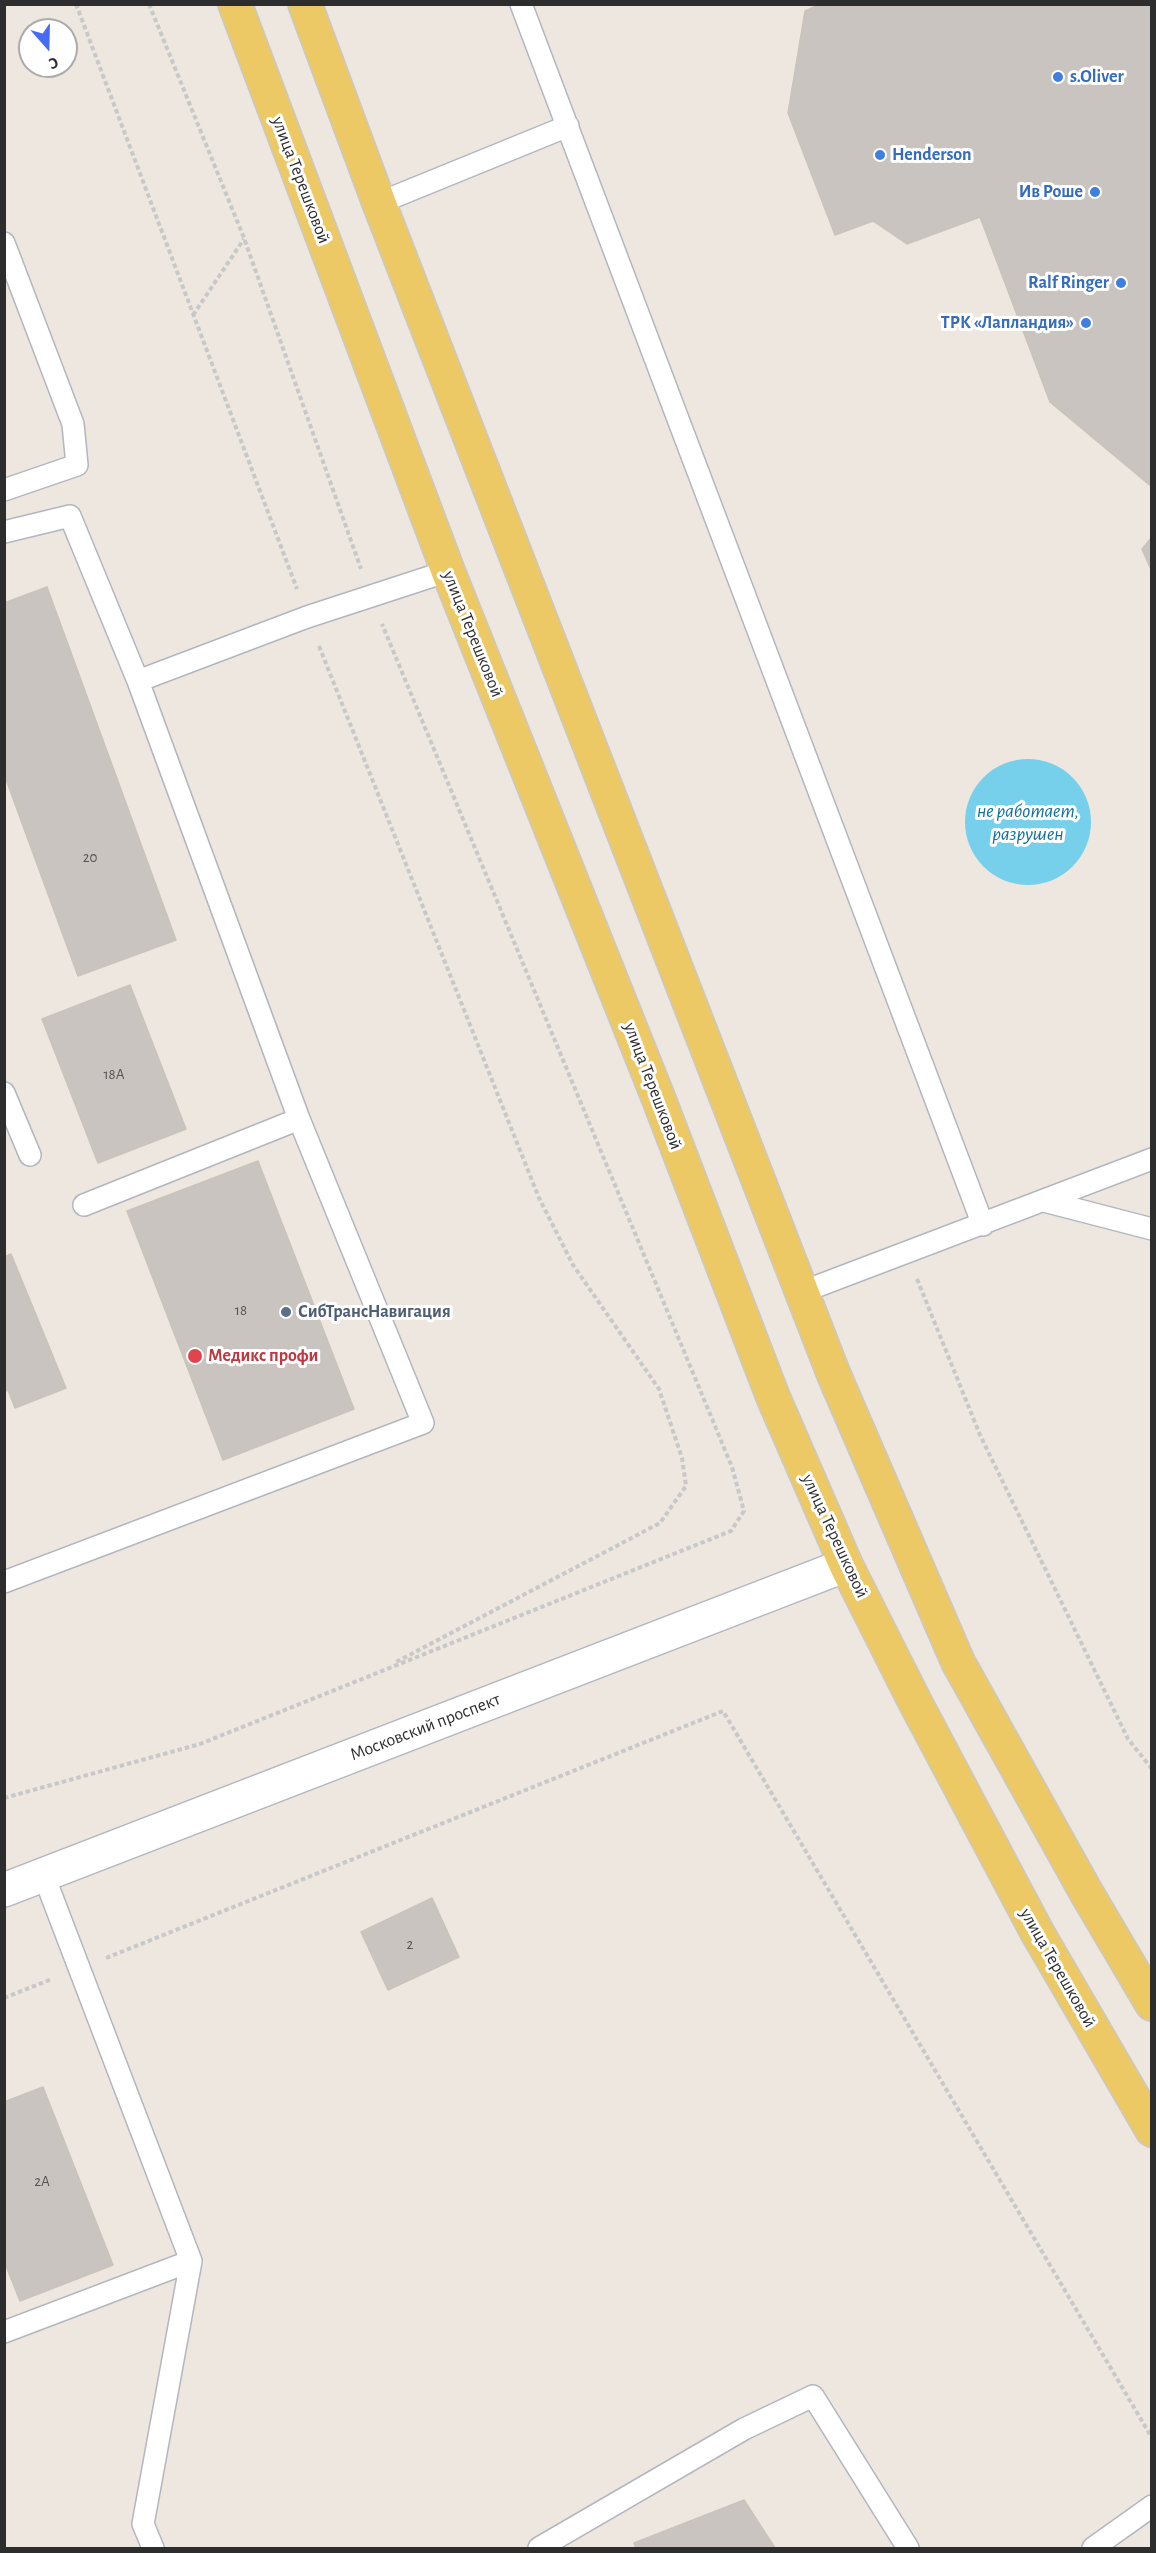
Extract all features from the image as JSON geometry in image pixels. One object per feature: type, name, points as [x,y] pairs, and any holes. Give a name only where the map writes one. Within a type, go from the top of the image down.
[{"type":"main road","name":"улица Терешковой","points":[[235,4],[448,571],[658,1097],[773,1397],[846,1565],[915,1700],[1037,1932],[1152,2130]]},
{"type":"main road","points":[[305,4],[379,203],[839,1385],[958,1662],[1086,1892],[1152,2004]]},
{"type":"street","name":"Московский проспект","points":[[4,1890],[846,1565]]},
{"type":"lane","points":[[521,4],[983,1225]]},
{"type":"lane","points":[[379,203],[568,126]]},
{"type":"lane","points":[[4,243],[73,424],[77,465],[4,490]]},
{"type":"lane","points":[[4,532],[70,516],[138,681],[299,1119],[423,1423],[4,1582]]},
{"type":"lane","points":[[138,681],[370,595],[448,571]]},
{"type":"lane","points":[[4,1093],[30,1155]]},
{"type":"lane","points":[[84,1205],[299,1119]]},
{"type":"lane","points":[[802,1292],[1152,1159]]},
{"type":"lane","points":[[1044,1201],[1152,1229]]},
{"type":"lane","points":[[44,1876],[191,2261],[143,2524],[153,2548]]},
{"type":"lane","points":[[4,2332],[191,2261]]},
{"type":"lane","points":[[539,2548],[744,2429],[813,2396],[908,2548]]},
{"type":"lane","points":[[1093,2548],[1152,2506]]},
{"type":"path","points":[[76,4],[192,316],[308,617],[539,1198],[573,1265],[659,1389],[682,1458],[686,1486],[660,1523],[377,1672]]},
{"type":"path","points":[[4,1798],[200,1744],[731,1531],[744,1511],[732,1467],[370,595],[244,238],[149,4]]},
{"type":"path","points":[[192,316],[244,238]]},
{"type":"path","points":[[907,1253],[980,1435],[1128,1739],[1152,1768]]},
{"type":"path","points":[[4,1998],[723,1711],[1152,2438]]},
{"type":"water","name":"не работает, разрушен","points":[[1028,759],[1052,764],[1072,778],[1086,798],[1091,822],[1086,846],[1072,866],[1052,880],[1028,885],[1004,880],[984,866],[970,846],[965,822],[970,798],[984,778],[1004,764]]},
{"type":"building","name":"ТРК «Лапландия»","points":[[821,4],[1152,4],[1152,487],[1050,402],[980,217],[907,244],[873,221],[835,235],[788,113],[805,11]]},
{"type":"building","points":[[1152,537],[1152,572],[1142,549]]},
{"type":"building","points":[[47,587],[176,940],[78,976],[4,774],[4,603]]},
{"type":"building","points":[[130,985],[186,1129],[98,1163],[42,1019]]},
{"type":"building","points":[[258,1161],[354,1409],[223,1460],[127,1211]]},
{"type":"building","points":[[11,1254],[66,1388],[15,1408],[8,1390],[4,1392],[4,1257]]},
{"type":"building","points":[[432,1898],[459,1957],[388,1990],[361,1932]]},
{"type":"building","points":[[43,2087],[113,2265],[20,2301],[4,2261],[4,2102]]},
{"type":"building","points":[[744,2500],[775,2548],[636,2548],[634,2543]]},
{"type":"place","name":"s.Oliver","points":[[1058,77]]},
{"type":"place","name":"Henderson","points":[[880,155]]},
{"type":"place","name":"Ив Роше","points":[[1095,192]]},
{"type":"place","name":"Ralf Ringer","points":[[1121,283]]},
{"type":"place","name":"ТРК «Лапландия»","points":[[1086,323]]},
{"type":"place","name":"СибТрансНавигация","points":[[286,1312]]},
{"type":"place","name":"Медикс профи","points":[[195,1356]]}]
